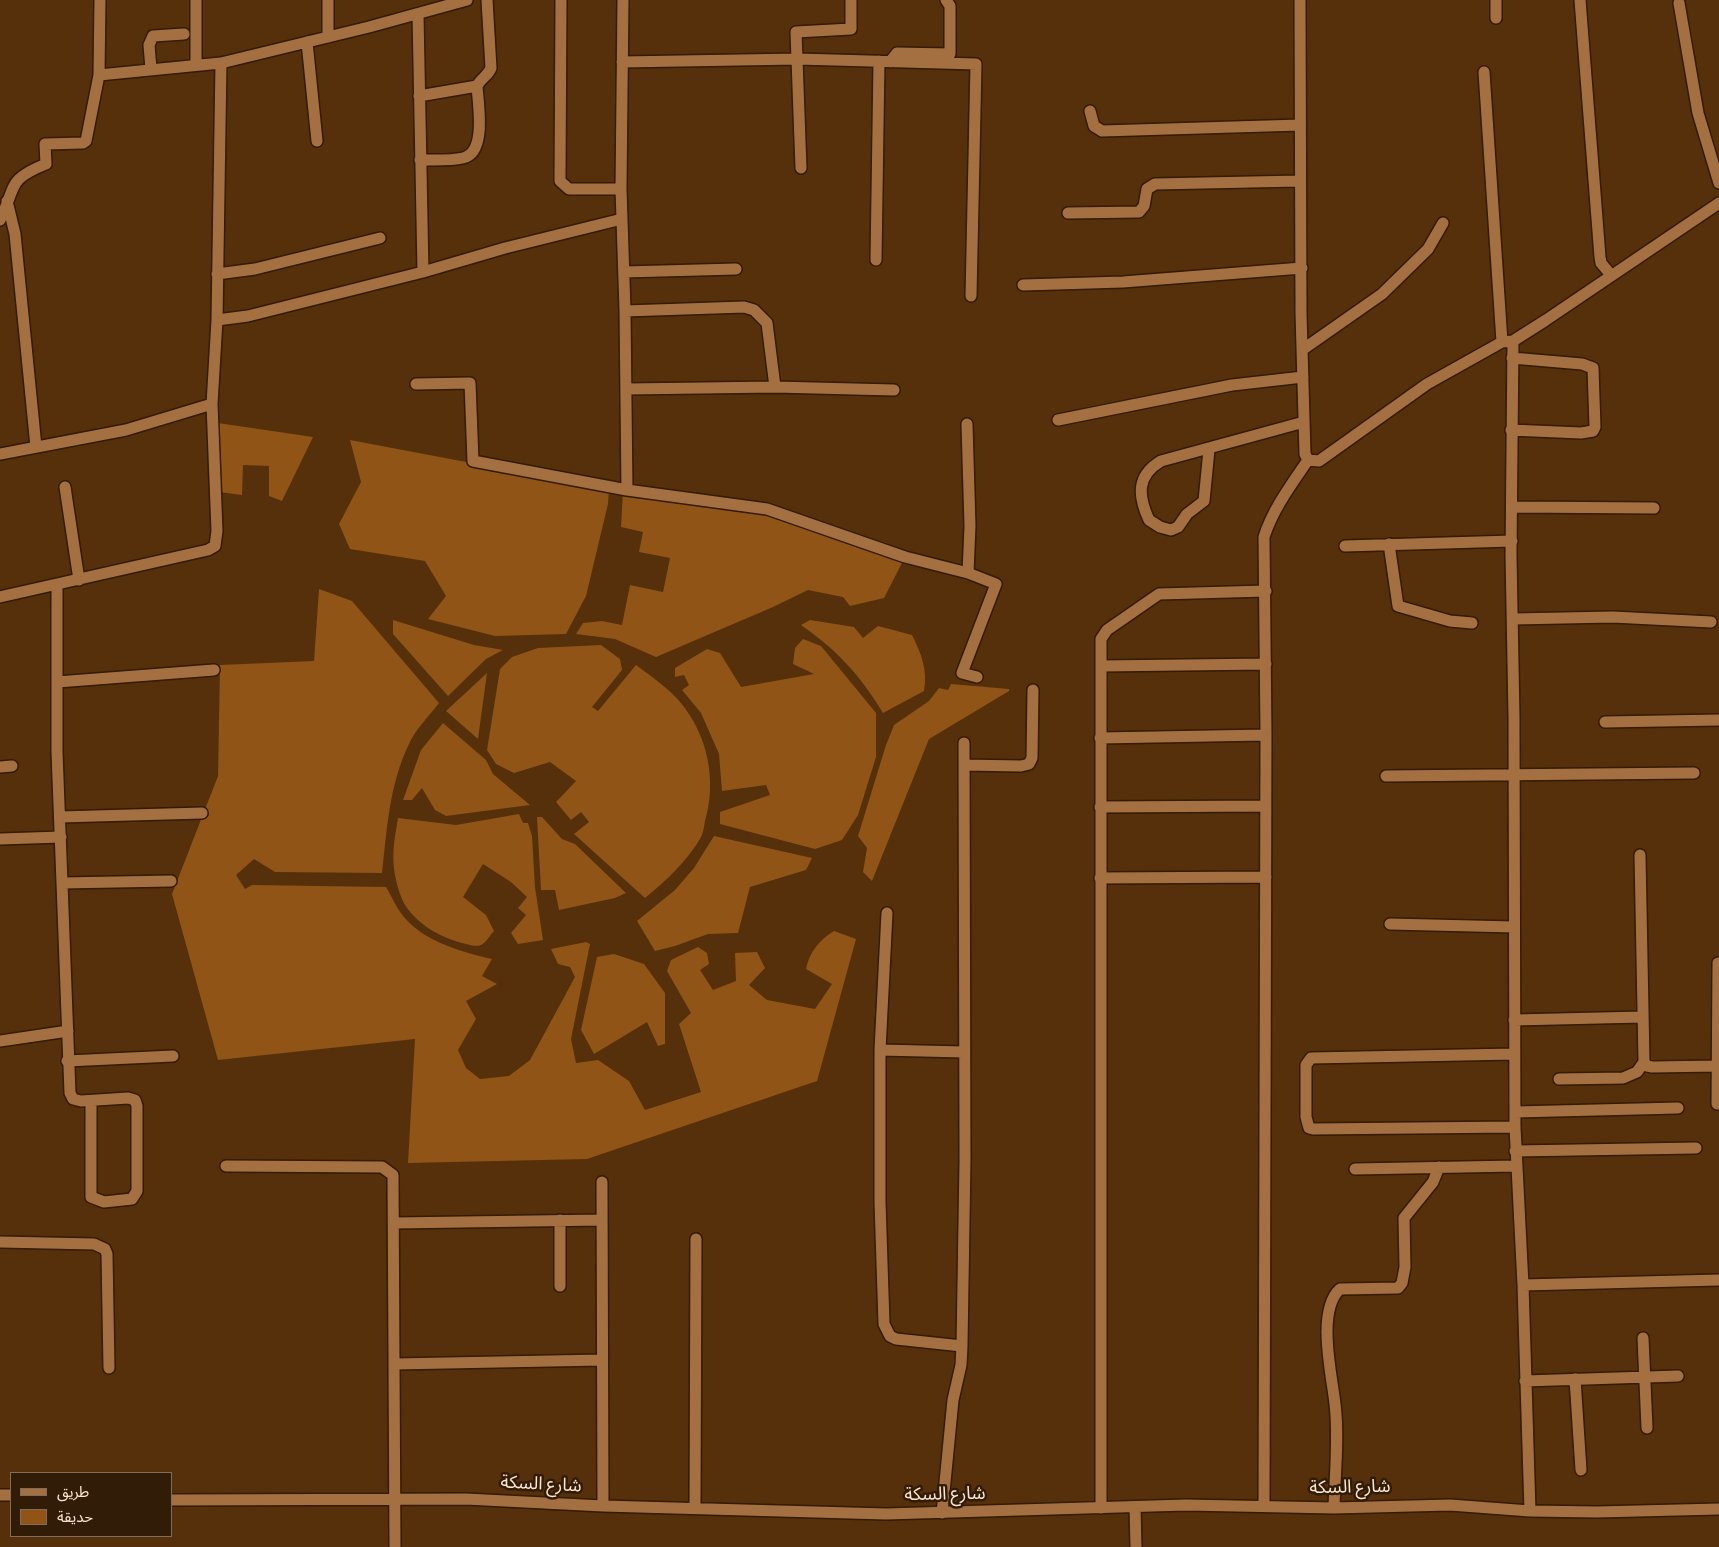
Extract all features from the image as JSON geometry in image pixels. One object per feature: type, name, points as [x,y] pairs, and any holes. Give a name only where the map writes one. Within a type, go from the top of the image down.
[{"type":"street","points":[[0,220],[13,185],[19,178],[46,164],[45,144],[83,143],[86,140],[99,76],[100,0]]},
{"type":"street","points":[[196,0],[196,65]]},
{"type":"street","points":[[328,0],[328,37]]},
{"type":"street","points":[[99,76],[221,63],[467,0]]},
{"type":"street","points":[[420,160],[465,158],[473,153],[479,138],[477,86],[491,68],[487,0]]},
{"type":"street","points":[[561,0],[560,182],[569,188],[621,188]]},
{"type":"street","points":[[623,0],[621,188],[627,389],[627,490]]},
{"type":"street","points":[[800,168],[796,32],[851,29],[851,0]]},
{"type":"street","points":[[885,62],[897,54],[950,54],[950,6],[946,0]]},
{"type":"street","points":[[1300,0],[1302,350],[1305,454],[1308,460]]},
{"type":"street","points":[[1496,0],[1496,18]]},
{"type":"street","points":[[1580,0],[1600,257],[1601,263],[1611,275]]},
{"type":"street","points":[[1679,3],[1698,112],[1719,182]]},
{"type":"street","points":[[418,14],[422,272]]},
{"type":"street","points":[[151,69],[149,45],[153,36],[184,34]]},
{"type":"street","points":[[308,42],[317,142]]},
{"type":"street","points":[[622,62],[798,58],[976,64],[971,296]]},
{"type":"street","points":[[876,260],[885,62]]},
{"type":"street","points":[[0,597],[79,580],[215,546],[217,531],[212,404],[218,320],[221,63]]},
{"type":"street","points":[[1484,72],[1508,342],[1512,358],[1515,1127],[1523,1284],[1530,1511]]},
{"type":"street","points":[[419,96],[477,86]]},
{"type":"street","points":[[1090,111],[1094,126],[1102,131],[1300,125]]},
{"type":"street","points":[[1068,213],[1140,212],[1144,206],[1147,189],[1155,184],[1300,181]]},
{"type":"street","points":[[7,201],[15,234],[36,447]]},
{"type":"street","points":[[1308,460],[1319,461],[1426,384],[1508,342],[1719,203]]},
{"type":"street","points":[[218,320],[248,316],[622,219]]},
{"type":"street","points":[[1302,350],[1382,294],[1428,249],[1442,223]]},
{"type":"street","points":[[218,274],[255,269],[380,238]]},
{"type":"street","points":[[1023,285],[1123,282],[1302,268]]},
{"type":"street","points":[[624,272],[736,269]]},
{"type":"street","points":[[625,311],[744,307],[754,310],[767,323],[776,387]]},
{"type":"street","points":[[1511,430],[1581,433],[1593,431],[1595,427],[1593,368],[1582,364],[1512,358]]},
{"type":"street","points":[[1058,420],[1232,385],[1303,377]]},
{"type":"street","points":[[416,384],[470,383],[473,461],[627,490],[767,509],[905,557],[968,573],[996,584],[962,673],[977,677]]},
{"type":"street","points":[[627,389],[776,387],[894,390]]},
{"type":"street","points":[[0,454],[126,430],[212,404]]},
{"type":"street","points":[[1209,450],[1204,501],[1187,514],[1178,527],[1171,530],[1160,527],[1149,520],[1142,494],[1143,480],[1148,469],[1161,461],[1209,450],[1304,422]]},
{"type":"street","points":[[967,424],[970,526],[968,573]]},
{"type":"street","points":[[1264,1505],[1266,591],[1264,537],[1269,523],[1308,460]]},
{"type":"street","points":[[65,487],[79,580]]},
{"type":"street","points":[[1512,507],[1654,508]]},
{"type":"street","points":[[1345,546],[1512,541]]},
{"type":"street","points":[[1389,544],[1398,606],[1450,621],[1472,623]]},
{"type":"street","points":[[57,585],[60,817],[68,1031],[67,1061],[71,1097],[77,1100],[91,1101],[128,1098],[136,1102],[137,1191],[132,1199],[104,1202],[92,1200],[91,1101]]},
{"type":"street","points":[[1101,1508],[1100,738],[1101,666],[1104,634],[1158,594],[1266,591]]},
{"type":"street","points":[[1513,619],[1613,618],[1711,622]]},
{"type":"street","points":[[1101,666],[1266,664]]},
{"type":"street","points":[[57,682],[214,670]]},
{"type":"street","points":[[964,765],[1021,766],[1029,764],[1032,758],[1033,690]]},
{"type":"street","points":[[1605,722],[1719,720]]},
{"type":"street","points":[[1100,738],[1266,736]]},
{"type":"street","points":[[942,1513],[953,1400],[961,1365],[962,1346],[964,743]]},
{"type":"street","points":[[1386,776],[1694,774]]},
{"type":"street","points":[[1100,807],[1266,806]]},
{"type":"street","points":[[60,817],[202,813]]},
{"type":"street","points":[[0,839],[61,837]]},
{"type":"street","points":[[1640,855],[1644,1062],[1647,1066],[1652,1067],[1718,1066]]},
{"type":"street","points":[[1100,878],[1266,877]]},
{"type":"street","points":[[62,883],[171,881]]},
{"type":"street","points":[[887,913],[880,1050],[880,1202],[886,1330],[890,1336],[896,1338],[962,1346]]},
{"type":"street","points":[[1390,924],[1514,927]]},
{"type":"street","points":[[1716,1104],[1718,963]]},
{"type":"street","points":[[1514,1020],[1643,1017]]},
{"type":"street","points":[[0,1041],[68,1031]]},
{"type":"street","points":[[880,1050],[964,1052]]},
{"type":"street","points":[[1514,1054],[1312,1058],[1306,1065],[1306,1117],[1308,1128],[1314,1129],[1515,1127]]},
{"type":"street","points":[[67,1061],[173,1056]]},
{"type":"street","points":[[1559,1079],[1623,1078],[1632,1075],[1644,1062]]},
{"type":"street","points":[[1515,1112],[1678,1108]]},
{"type":"street","points":[[1516,1151],[1696,1148]]},
{"type":"street","points":[[226,1166],[382,1167],[393,1175],[395,1547]]},
{"type":"street","points":[[1355,1169],[1516,1166]]},
{"type":"street","points":[[1334,1508],[1335,1404],[1327,1356],[1333,1296],[1340,1289],[1398,1288],[1402,1284],[1405,1267],[1404,1218],[1433,1182],[1439,1167]]},
{"type":"street","points":[[602,1182],[602,1506]]},
{"type":"street","points":[[560,1220],[560,1286]]},
{"type":"street","points":[[394,1223],[602,1220]]},
{"type":"street","points":[[696,1239],[696,1508]]},
{"type":"street","points":[[0,1242],[89,1244],[101,1246],[105,1249],[107,1254],[109,1368]]},
{"type":"street","points":[[1523,1284],[1719,1280]]},
{"type":"street","points":[[1643,1338],[1647,1428]]},
{"type":"street","points":[[395,1364],[602,1360]]},
{"type":"street","points":[[1525,1380],[1678,1376]]},
{"type":"street","points":[[1575,1379],[1581,1470]]},
{"type":"street","name":"شارع السكة","points":[[172,1500],[504,1500],[602,1506],[886,1514],[1101,1508],[1135,1511],[1264,1505],[1334,1508],[1450,1505],[1530,1511],[1719,1509]]},
{"type":"street","points":[[1135,1511],[1136,1547]]},
{"type":"green space","points":[[218,423],[313,437],[282,501],[269,496],[269,466],[243,465],[242,495],[219,492]]},
{"type":"green space","points":[[350,440],[609,489],[608,504],[586,596],[566,634],[495,636],[428,619],[446,596],[425,561],[350,549],[339,524],[361,482]]},
{"type":"green space","points":[[623,491],[772,516],[903,561],[884,598],[850,606],[843,597],[808,590],[656,657],[615,639],[576,634],[583,623],[602,621],[622,625],[630,585],[663,592],[670,558],[639,552],[643,532],[621,527]]},
{"type":"green space","points":[[319,589],[352,601],[439,703],[422,723],[402,760],[393,791],[387,824],[382,873],[275,872],[254,859],[236,875],[245,889],[252,885],[386,887],[401,914],[422,933],[445,945],[492,959],[482,976],[497,984],[466,1001],[476,1019],[458,1050],[466,1068],[480,1079],[509,1076],[530,1060],[575,977],[570,967],[558,964],[551,949],[586,942],[590,944],[571,1039],[576,1063],[598,1060],[629,1081],[645,1110],[701,1092],[679,1024],[691,1013],[667,971],[671,960],[698,947],[707,953],[709,964],[700,970],[713,990],[736,981],[735,953],[757,952],[765,968],[749,985],[767,1000],[815,1009],[832,984],[806,969],[816,947],[834,931],[856,939],[817,1081],[587,1159],[408,1163],[415,1039],[218,1060],[172,894],[218,776],[220,665],[314,661]]},
{"type":"green space","points":[[393,620],[474,645],[503,650],[486,659],[448,696],[393,634]]},
{"type":"green space","points":[[810,620],[854,627],[863,638],[878,626],[912,635],[923,662],[925,676],[924,691],[883,713],[866,687],[847,664],[826,644],[801,625]]},
{"type":"green space","points":[[803,639],[821,646],[876,713],[876,757],[858,815],[842,840],[815,849],[720,824],[720,812],[770,795],[766,785],[722,791],[719,754],[701,713],[682,690],[689,685],[684,675],[675,677],[675,668],[707,649],[720,653],[741,687],[814,674],[793,664],[795,648]]},
{"type":"green space","points":[[601,645],[620,659],[622,670],[592,707],[598,711],[636,665],[665,687],[690,715],[708,759],[710,774],[709,806],[701,837],[682,863],[645,898],[574,834],[589,822],[581,812],[571,820],[556,802],[576,781],[550,762],[514,773],[496,764],[487,750],[500,669],[512,657],[538,648]]},
{"type":"green space","points":[[487,673],[478,739],[446,711]]},
{"type":"green space","points":[[951,684],[1009,689],[1009,691],[929,739],[872,881],[863,872],[867,848],[858,836],[894,725],[929,701],[939,688],[948,690]]},
{"type":"green space","points":[[443,723],[486,760],[493,774],[530,805],[446,816],[435,810],[422,788],[412,800],[403,800],[421,750]]},
{"type":"green space","points":[[519,814],[523,823],[528,823],[532,836],[535,887],[543,940],[518,944],[511,933],[526,915],[518,908],[527,897],[511,882],[483,864],[463,897],[486,915],[494,931],[485,943],[475,946],[469,945],[436,933],[410,912],[400,894],[395,873],[394,847],[398,818],[456,825]]},
{"type":"green space","points":[[537,817],[542,817],[562,839],[575,844],[626,893],[615,898],[559,910],[555,890],[541,890]]},
{"type":"green space","points":[[714,836],[812,858],[806,870],[750,887],[738,933],[708,934],[655,951],[637,921],[675,890],[694,868]]},
{"type":"green space","points":[[614,954],[644,964],[665,993],[665,1044],[658,1046],[647,1022],[594,1054],[581,1030],[597,957]]}]
